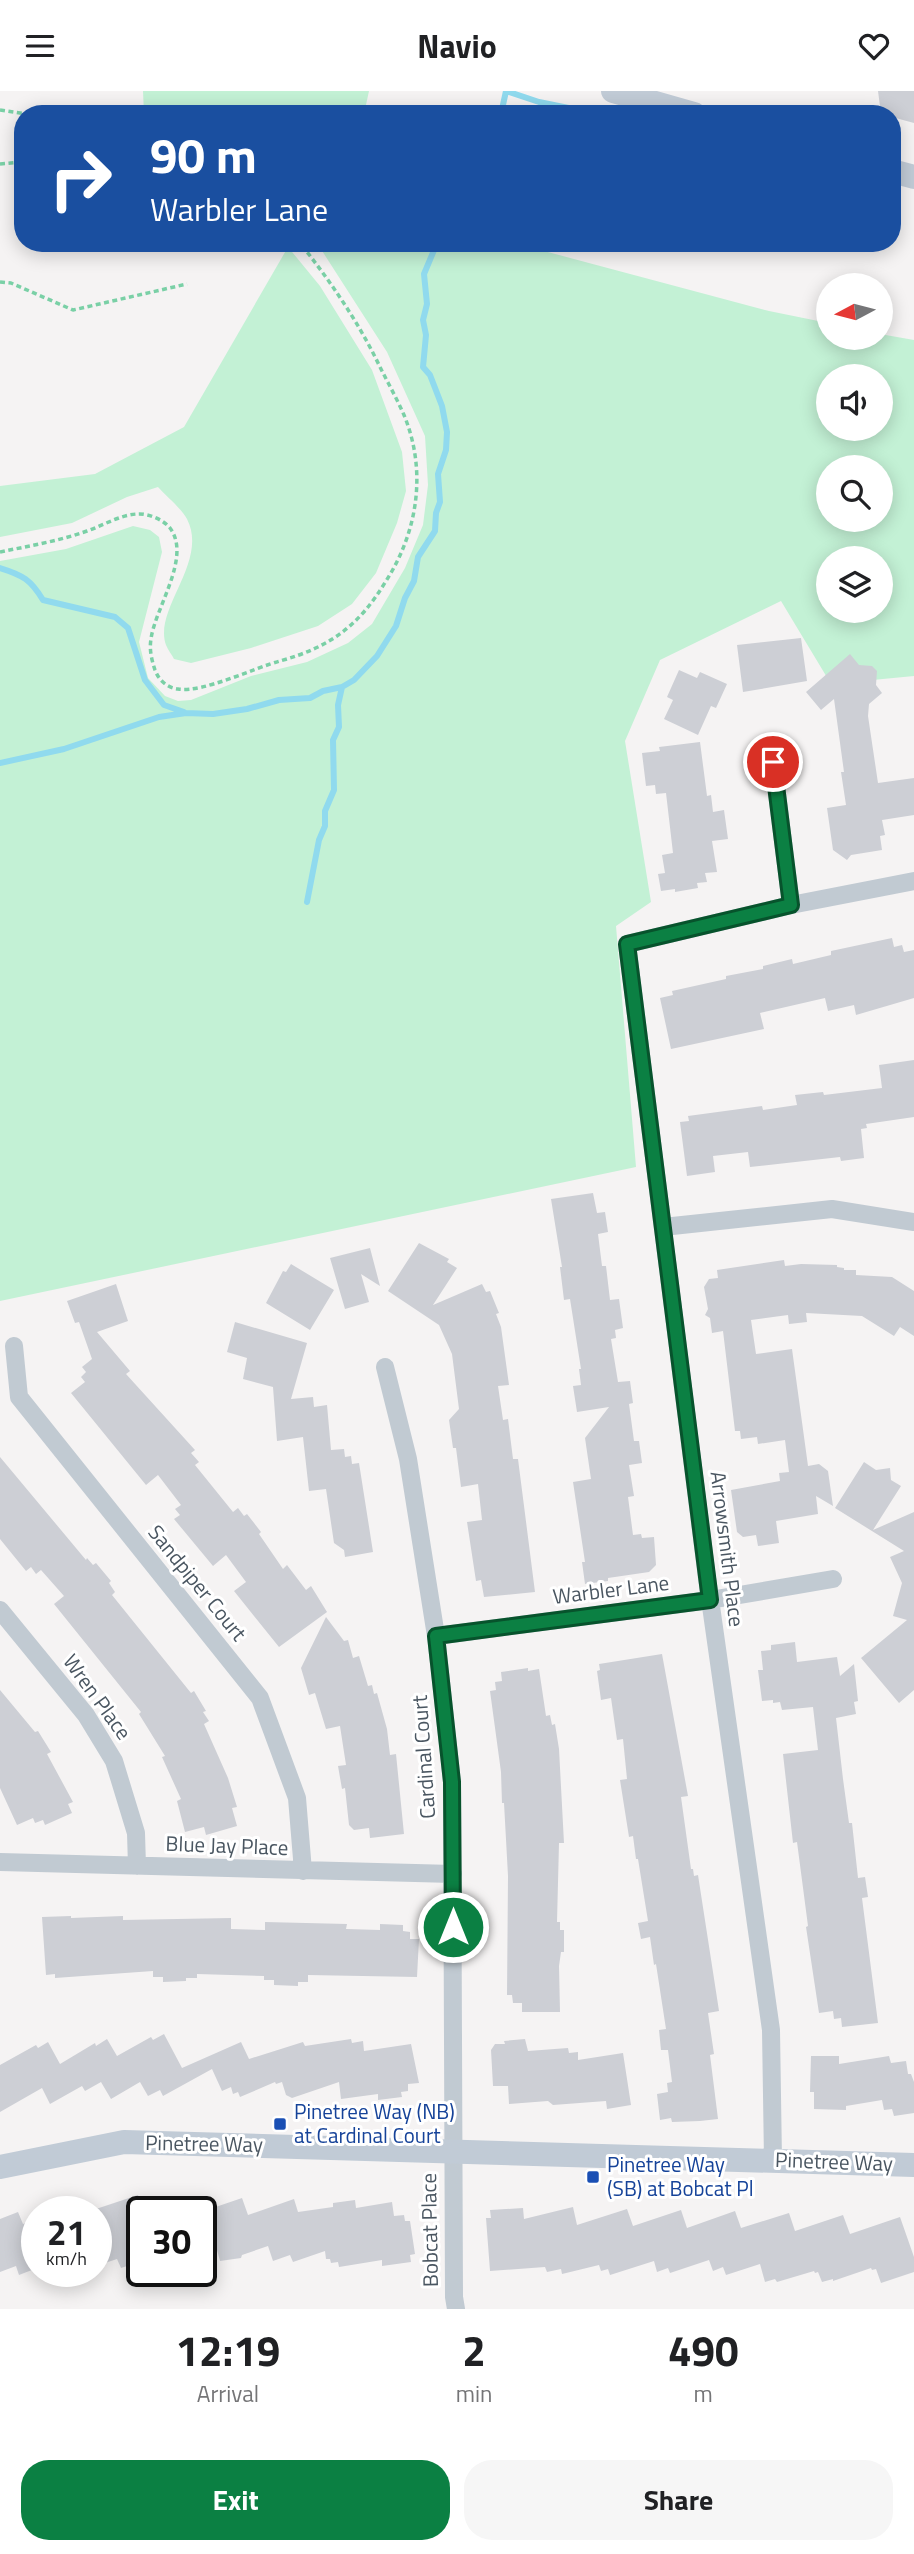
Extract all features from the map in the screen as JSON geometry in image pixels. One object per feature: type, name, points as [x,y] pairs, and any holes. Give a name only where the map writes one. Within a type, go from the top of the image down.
[{"type":"street","points":[[613,91],[662,105]]},
{"type":"street","points":[[773,762],[791,905],[914,881]]},
{"type":"street","name":"Arrowsmith Place","points":[[773,2160],[771,2030],[710,1600],[627,944],[791,905]]},
{"type":"street","points":[[663,1227],[832,1209],[914,1221]]},
{"type":"street","name":"Sandpiper Court","points":[[14,1346],[19,1397],[260,1698],[297,1798],[303,1871]]},
{"type":"street","name":"Cardinal Court","points":[[385,1367],[408,1459],[436,1636],[452,1782],[452,2150]]},
{"type":"street","name":"Warbler Lane","points":[[436,1636],[710,1600],[833,1579]]},
{"type":"street","name":"Wren Place","points":[[0,1609],[86,1715],[114,1761],[136,1833],[137,1866]]},
{"type":"street","name":"Blue Jay Place","points":[[0,1862],[453,1874]]},
{"type":"street","name":"Pinetree Way","points":[[0,2167],[124,2142],[914,2165]]},
{"type":"street","name":"Bobcat Place","points":[[452,2150],[456,2309]]},
{"type":"path","points":[[0,552],[55,541],[138,514],[151,516],[169,527],[177,551],[174,571],[150,641],[157,675],[167,686],[180,690],[201,688],[322,647],[351,627],[374,602],[411,533],[417,500],[417,470],[413,442],[404,415],[365,336],[306,252]]},
{"type":"path","points":[[0,282],[11,283],[73,310],[187,284]]},
{"type":"green space","points":[[143,91],[369,91],[366,105],[144,105]]},
{"type":"green space","points":[[285,252],[292,252],[320,286],[372,370],[402,452],[406,491],[397,523],[376,573],[352,604],[318,626],[251,648],[191,663],[174,659],[166,645],[164,631],[167,616],[187,568],[192,535],[187,519],[158,487],[127,497],[72,523],[0,537],[0,486],[95,474],[184,427]]},
{"type":"green space","points":[[323,252],[548,252],[769,311],[816,321],[816,350],[893,350],[893,336],[914,340],[914,676],[831,684],[781,601],[660,660],[625,741],[651,902],[616,926],[636,1167],[0,1301],[0,561],[66,549],[133,526],[150,530],[159,537],[162,552],[139,642],[148,678],[165,696],[178,701],[191,700],[251,676],[307,662],[348,643],[372,624],[405,568],[423,525],[428,485],[425,436],[387,352]]},
{"type":"building","points":[[878,91],[914,91],[914,123],[901,119],[901,105],[880,105]]},
{"type":"building","points":[[801,638],[807,681],[743,692],[737,645]]},
{"type":"building","points":[[850,654],[859,665],[872,666],[877,671],[876,685],[882,693],[869,704],[868,716],[878,783],[914,778],[914,815],[882,820],[885,835],[880,836],[882,850],[851,855],[847,860],[833,850],[827,808],[846,805],[834,699],[821,710],[806,692]]},
{"type":"building","points":[[679,670],[697,678],[700,672],[727,684],[716,708],[711,706],[698,735],[664,719],[673,700],[667,697]]},
{"type":"building","points":[[700,742],[707,796],[711,795],[713,812],[724,810],[728,839],[712,841],[717,872],[705,873],[707,882],[697,883],[698,888],[675,892],[675,889],[661,891],[658,874],[665,873],[662,855],[673,853],[666,793],[656,794],[655,785],[646,786],[642,753],[660,751],[659,747]]},
{"type":"building","points":[[892,938],[894,947],[902,945],[904,952],[914,950],[914,998],[856,1015],[854,1005],[828,1011],[825,998],[760,1013],[764,1029],[671,1049],[660,998],[673,995],[672,991],[726,979],[726,976],[763,969],[763,966],[792,959],[793,964],[831,955],[831,951]]},
{"type":"building","points":[[914,1060],[914,1117],[866,1124],[867,1128],[861,1129],[864,1158],[841,1161],[840,1157],[750,1167],[748,1152],[713,1156],[715,1172],[687,1176],[680,1122],[689,1121],[688,1116],[762,1106],[763,1110],[797,1105],[795,1095],[823,1092],[824,1095],[882,1088],[879,1065]]},
{"type":"building","points":[[593,1193],[597,1213],[605,1212],[608,1232],[598,1234],[602,1266],[606,1266],[610,1300],[619,1299],[623,1328],[615,1330],[616,1338],[611,1339],[618,1382],[630,1381],[633,1403],[629,1404],[634,1441],[639,1441],[642,1463],[629,1465],[634,1496],[628,1497],[633,1535],[641,1534],[642,1538],[654,1537],[656,1565],[649,1572],[585,1584],[582,1562],[585,1562],[573,1482],[591,1479],[585,1438],[609,1407],[577,1412],[573,1386],[581,1385],[581,1369],[570,1299],[564,1300],[562,1267],[551,1199]]},
{"type":"building","points":[[419,1243],[449,1259],[447,1262],[457,1268],[433,1305],[482,1284],[486,1292],[490,1291],[499,1313],[496,1314],[501,1327],[509,1385],[498,1386],[503,1420],[508,1419],[513,1459],[518,1459],[535,1592],[484,1597],[481,1580],[476,1581],[467,1522],[482,1520],[478,1484],[461,1487],[456,1448],[453,1448],[449,1420],[459,1409],[452,1354],[439,1325],[388,1291]]},
{"type":"building","points":[[370,1248],[380,1286],[361,1274],[369,1302],[345,1309],[330,1258]]},
{"type":"building","points":[[784,1260],[785,1266],[837,1265],[844,1270],[856,1270],[856,1275],[892,1277],[914,1291],[914,1336],[900,1327],[894,1336],[862,1316],[806,1313],[807,1322],[789,1324],[788,1315],[751,1320],[756,1354],[792,1349],[808,1466],[819,1464],[828,1471],[833,1506],[816,1496],[818,1514],[776,1521],[779,1543],[758,1546],[756,1535],[743,1537],[737,1532],[731,1490],[780,1481],[779,1473],[789,1472],[785,1440],[758,1444],[757,1437],[741,1439],[740,1431],[735,1431],[723,1331],[712,1333],[710,1318],[705,1315],[708,1309],[704,1287],[709,1279],[718,1278],[717,1270]]},
{"type":"building","points":[[291,1264],[334,1290],[310,1330],[266,1303],[283,1271],[286,1272]]},
{"type":"building","points":[[116,1284],[128,1321],[97,1332],[130,1371],[126,1374],[195,1450],[191,1453],[199,1462],[195,1465],[233,1512],[238,1508],[244,1516],[247,1514],[283,1569],[287,1565],[306,1590],[311,1586],[327,1612],[279,1647],[234,1591],[246,1582],[226,1555],[213,1566],[174,1519],[180,1515],[175,1509],[181,1505],[158,1475],[146,1485],[71,1393],[85,1382],[81,1377],[86,1372],[82,1367],[92,1359],[79,1322],[75,1323],[67,1301]]},
{"type":"building","points":[[235,1322],[307,1343],[291,1399],[313,1397],[314,1407],[327,1405],[331,1450],[344,1449],[345,1457],[351,1456],[352,1464],[359,1463],[373,1552],[345,1557],[344,1550],[334,1543],[326,1489],[309,1491],[303,1437],[277,1441],[273,1387],[243,1379],[247,1358],[227,1352]]},
{"type":"building","points":[[0,1457],[86,1560],[87,1558],[93,1565],[96,1563],[111,1581],[109,1583],[115,1592],[112,1595],[191,1693],[194,1691],[206,1711],[203,1712],[209,1721],[204,1724],[228,1778],[237,1807],[232,1808],[237,1826],[206,1835],[204,1827],[185,1832],[177,1801],[181,1799],[162,1757],[165,1756],[139,1714],[141,1712],[54,1604],[64,1596],[41,1570],[36,1574],[31,1567],[26,1571],[0,1539]]},
{"type":"building","points":[[864,1462],[876,1470],[890,1468],[891,1480],[901,1486],[873,1530],[914,1512],[914,1690],[899,1703],[861,1658],[907,1620],[893,1616],[902,1583],[890,1557],[904,1551],[835,1508]]},
{"type":"building","points":[[326,1617],[344,1641],[348,1640],[353,1658],[359,1656],[368,1686],[372,1685],[374,1694],[377,1693],[387,1729],[390,1755],[396,1754],[404,1834],[370,1838],[369,1828],[354,1830],[349,1825],[345,1788],[342,1789],[338,1766],[346,1765],[340,1726],[326,1729],[315,1693],[309,1695],[301,1668]]},
{"type":"building","points":[[795,1642],[797,1662],[837,1657],[840,1676],[854,1664],[858,1701],[854,1702],[856,1714],[836,1718],[858,1878],[865,1877],[868,1897],[862,1898],[878,2023],[842,2027],[841,2018],[834,2019],[833,2011],[819,2013],[797,1842],[793,1843],[783,1754],[818,1750],[813,1707],[782,1710],[780,1702],[762,1701],[758,1670],[763,1670],[761,1651],[771,1650],[771,1645]]},
{"type":"building","points":[[662,1654],[688,1796],[681,1797],[691,1869],[694,1876],[698,1875],[719,2011],[708,2013],[714,2054],[710,2055],[718,2119],[700,2121],[672,2122],[671,2118],[660,2120],[657,2094],[668,2092],[667,2083],[672,2082],[668,2050],[661,2050],[659,2030],[666,2029],[650,1937],[641,1939],[638,1923],[648,1921],[633,1836],[629,1837],[620,1780],[627,1779],[623,1739],[617,1740],[611,1698],[601,1700],[597,1671],[600,1670],[599,1664]]},
{"type":"building","points":[[528,1668],[528,1671],[539,1669],[546,1716],[550,1715],[552,1725],[555,1724],[559,1749],[564,1843],[559,1843],[557,1922],[560,1922],[560,1930],[564,1930],[564,1952],[561,1952],[559,1966],[560,2012],[522,2012],[522,2003],[513,2003],[512,1995],[507,1995],[508,1876],[504,1803],[490,1691],[496,1690],[495,1682],[502,1681],[501,1672]]},
{"type":"building","points":[[0,1690],[35,1732],[38,1731],[51,1752],[47,1754],[73,1802],[68,1804],[72,1813],[45,1825],[43,1820],[35,1823],[33,1818],[17,1825],[0,1788]]},
{"type":"building","points":[[123,1916],[123,1920],[231,1918],[231,1929],[265,1930],[265,1922],[347,1924],[346,1929],[380,1930],[380,1924],[403,1925],[403,1931],[410,1932],[410,1939],[419,1939],[417,1977],[308,1975],[308,1982],[298,1982],[298,1986],[274,1985],[274,1980],[264,1980],[264,1976],[197,1974],[197,1978],[186,1978],[186,1981],[163,1982],[163,1977],[153,1977],[153,1971],[55,1978],[55,1974],[46,1975],[42,1917]]},
{"type":"building","points":[[164,2034],[182,2068],[241,2042],[249,2059],[303,2042],[305,2046],[351,2039],[352,2043],[363,2041],[364,2051],[411,2044],[419,2083],[408,2084],[408,2091],[401,2092],[402,2097],[378,2100],[378,2094],[341,2099],[339,2082],[292,2098],[286,2095],[282,2082],[275,2082],[240,2097],[238,2092],[233,2094],[231,2087],[222,2091],[212,2069],[163,2096],[160,2090],[148,2096],[140,2082],[111,2099],[101,2082],[85,2091],[82,2086],[50,2104],[42,2088],[0,2112],[0,2065],[36,2045],[38,2048],[48,2042],[60,2064],[95,2043],[96,2046],[107,2039],[117,2056],[151,2037],[153,2040]]},
{"type":"building","points":[[525,2039],[528,2051],[568,2048],[569,2053],[578,2052],[578,2060],[623,2053],[631,2105],[607,2109],[606,2101],[553,2105],[548,2101],[509,2104],[508,2086],[493,2086],[491,2050],[495,2044],[505,2044],[504,2041]]},
{"type":"building","points":[[811,2056],[839,2056],[839,2064],[889,2056],[891,2063],[906,2061],[908,2074],[911,2074],[914,2082],[914,2113],[894,2116],[892,2109],[884,2110],[882,2100],[846,2106],[846,2110],[814,2109],[814,2092],[810,2092]]},
{"type":"building","points":[[242,2198],[248,2215],[294,2199],[298,2212],[333,2207],[333,2203],[355,2200],[356,2208],[392,2202],[394,2216],[404,2215],[405,2221],[410,2221],[415,2254],[410,2255],[411,2262],[382,2266],[382,2260],[339,2267],[338,2262],[331,2263],[330,2259],[326,2259],[325,2251],[293,2262],[290,2255],[273,2261],[268,2246],[242,2255],[241,2258],[220,2261],[217,2250],[217,2207]]},
{"type":"building","points":[[126,2199],[126,2266],[121,2268],[117,2259],[112,2261],[112,2204]]},
{"type":"building","points":[[573,2207],[577,2225],[627,2209],[633,2226],[681,2210],[687,2228],[735,2211],[741,2228],[789,2213],[795,2231],[843,2215],[850,2234],[900,2217],[914,2257],[914,2272],[881,2283],[876,2269],[871,2268],[833,2281],[822,2282],[818,2272],[814,2271],[777,2282],[775,2279],[765,2282],[760,2264],[726,2275],[723,2267],[713,2271],[709,2260],[670,2273],[668,2268],[657,2272],[654,2261],[610,2275],[608,2269],[601,2271],[599,2265],[562,2274],[561,2269],[547,2272],[545,2267],[490,2271],[486,2218],[491,2218],[490,2210],[523,2208],[524,2219]]},
{"type":"building","points":[[18,2212],[21,2219],[19,2275],[16,2266],[0,2272],[0,2219]]},
{"type":"waterway","points":[[503,105],[506,91],[554,105]]},
{"type":"waterway","points":[[0,763],[64,749],[159,717],[186,713],[213,714],[247,709],[279,700],[310,698],[354,680],[377,656],[396,626],[414,581],[418,557],[435,531],[440,502],[438,474],[446,450],[447,432],[442,406],[430,375],[423,367],[426,335],[423,320],[427,304],[424,274],[433,252]]},
{"type":"waterway","points":[[0,568],[26,579],[43,600],[115,617],[128,628],[145,680],[164,705],[184,712]]},
{"type":"waterway","points":[[307,902],[319,840],[325,826],[325,811],[334,790],[333,740],[339,727],[338,705],[342,687]]},
{"type":"place","name":"Pinetree Way (NB) at Cardinal Court","points":[[280,2124]]},
{"type":"place","name":"Pinetree Way (SB) at Bobcat Pl","points":[[593,2177]]},
{"type":"route","points":[[453,1927],[452,1782],[436,1636],[710,1600],[627,944],[791,905],[773,762]]}]
